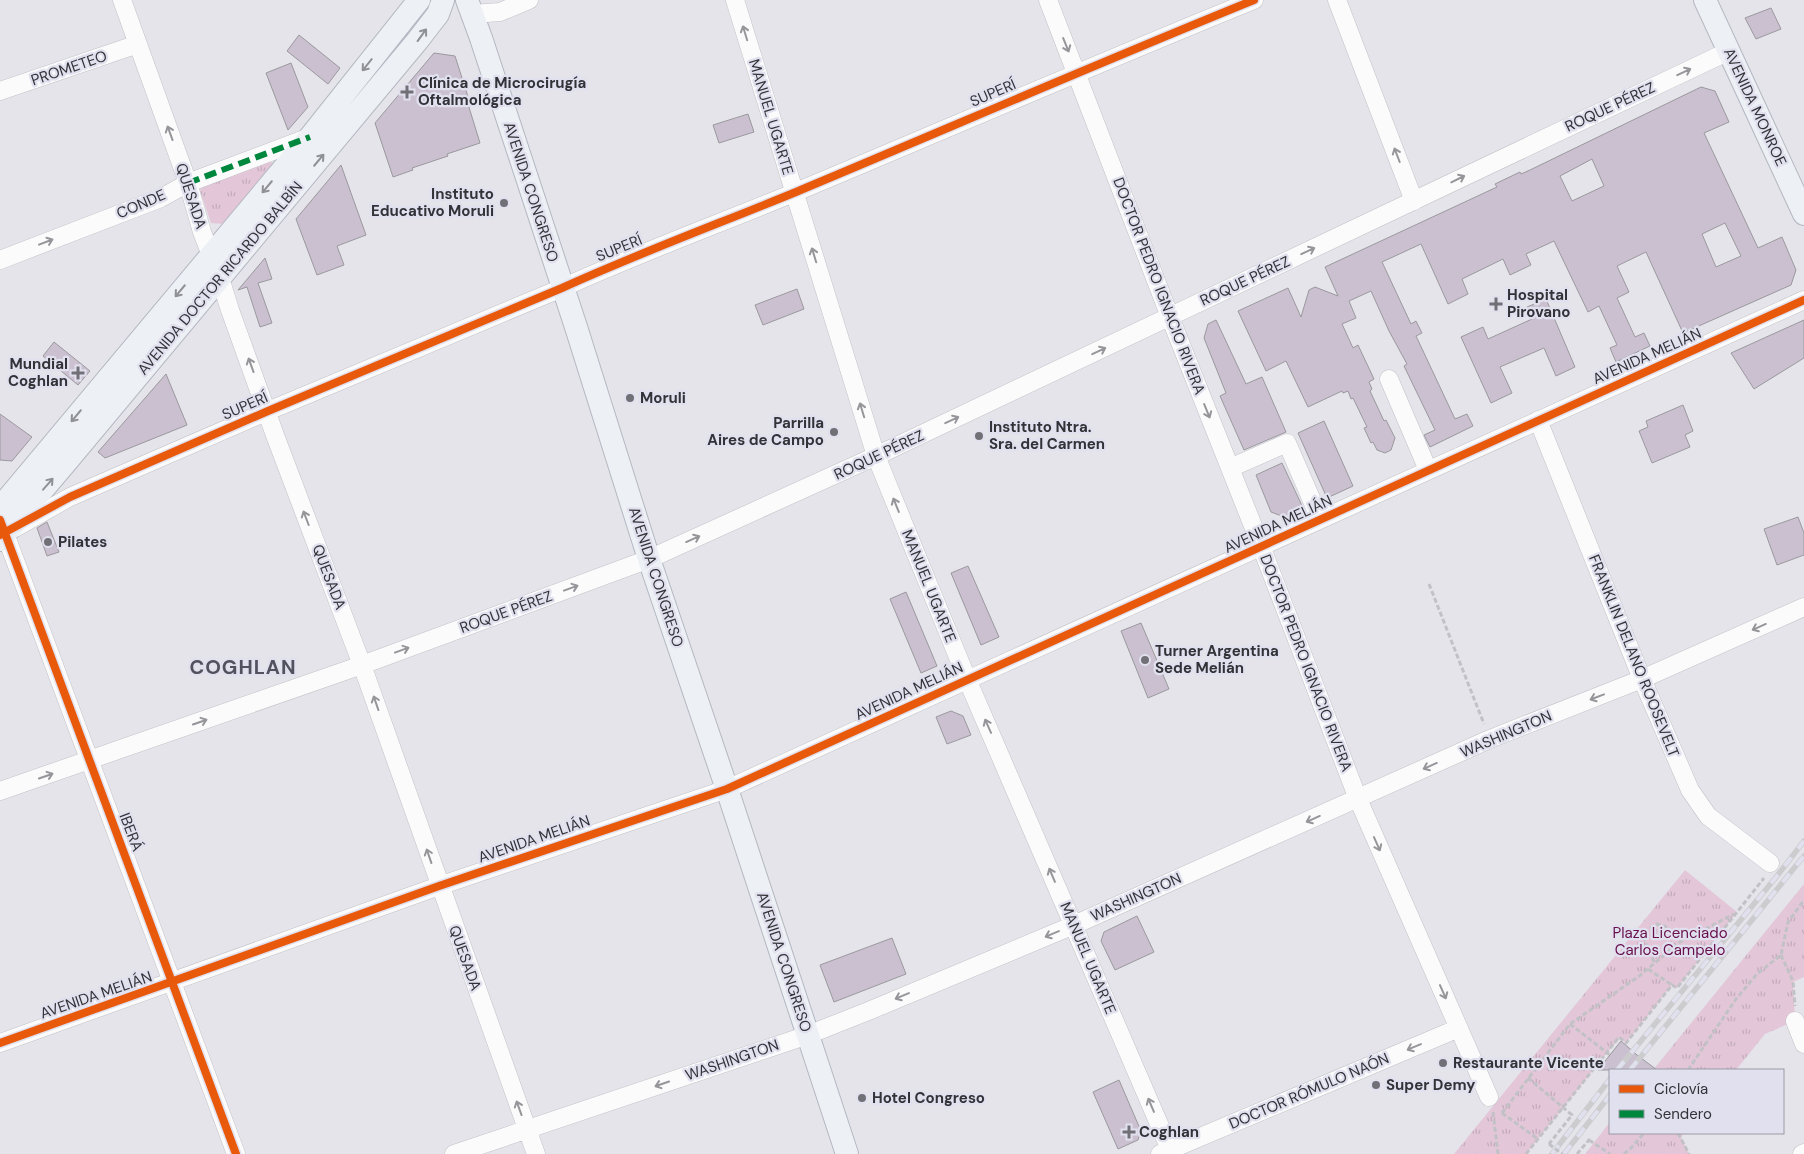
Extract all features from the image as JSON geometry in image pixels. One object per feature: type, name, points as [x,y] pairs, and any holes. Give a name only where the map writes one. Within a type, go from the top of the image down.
[{"type":"main road","name":"AVENIDA DOCTOR RICARDO BALBÍN","points":[[0,508],[211,253],[310,137],[419,0]]},
{"type":"main road","name":"AVENIDA MONROE","points":[[1705,0],[1804,214]]},
{"type":"main road","name":"AVENIDA DOCTOR RICARDO BALBÍN","points":[[1,532],[68,460],[418,40],[440,7],[469,7]]},
{"type":"main road","name":"AVENIDA CONGRESO","points":[[469,7],[576,327],[649,559],[847,1154]]},
{"type":"street","name":"QUESADA","points":[[122,0],[188,183],[202,232],[362,665],[439,886],[536,1154]]},
{"type":"street","points":[[469,7],[500,12],[529,0]]},
{"type":"street","name":"MANUEL UGARTE","points":[[735,0],[876,456],[967,679],[1074,925],[1167,1152]]},
{"type":"street","name":"DOCTOR PEDRO IGNACIO RIVERA","points":[[1048,0],[1170,317],[1262,546],[1358,799],[1489,1097]]},
{"type":"street","name":"SUPERÍ","points":[[1,532],[70,497],[268,411],[604,269],[794,193],[1077,72],[1254,0]]},
{"type":"street","points":[[1337,0],[1414,201]]},
{"type":"street","name":"PROMETEO","points":[[0,91],[138,44]]},
{"type":"street","name":"ROQUE PÉREZ","points":[[0,791],[362,665],[649,559],[876,456],[1729,50]]},
{"type":"street","name":"CONDE","points":[[0,260],[161,198],[188,183],[310,137]]},
{"type":"street","name":"AVENIDA MELIÁN","points":[[0,1043],[439,886],[727,789],[1804,300]]},
{"type":"street","points":[[1389,379],[1428,470]]},
{"type":"street","name":"FRANKLIN DELANO ROOSEVELT","points":[[1538,420],[1642,679],[1690,790],[1708,816],[1767,871]]},
{"type":"street","points":[[1230,468],[1287,443],[1320,519]]},
{"type":"street","name":"IBERÁ","points":[[1,532],[173,982],[236,1154]]},
{"type":"street","name":"WASHINGTON","points":[[454,1154],[808,1035],[1074,925],[1490,739],[1642,679],[1804,607]]},
{"type":"street","points":[[1796,1017],[1804,1044]]},
{"type":"street","name":"DOCTOR RÓMULO NAÓN","points":[[1167,1152],[1459,1028]]},
{"type":"path","points":[[1429,584],[1490,739]]},
{"type":"path","points":[[1648,969],[1677,988],[1767,871]]},
{"type":"path","points":[[1796,1017],[1793,982],[1781,955],[1788,922],[1804,900]]},
{"type":"path","points":[[1502,1113],[1570,1024],[1612,997],[1680,942],[1737,912]]},
{"type":"path","points":[[1654,962],[1645,940],[1646,931],[1656,924],[1665,926],[1680,942]]},
{"type":"path","points":[[1689,1069],[1736,999],[1757,974],[1781,955]]},
{"type":"path","points":[[1526,1154],[1609,1053],[1619,1037],[1626,1043],[1672,985]]},
{"type":"path","points":[[1736,999],[1739,1005]]},
{"type":"path","points":[[1570,1024],[1609,1053]]},
{"type":"path","points":[[1528,1078],[1572,1115],[1568,1123],[1549,1144],[1562,1154]]},
{"type":"path","points":[[1498,1154],[1492,1106],[1538,1139]]},
{"type":"path","points":[[1625,1154],[1643,1134]]},
{"type":"path","points":[[1681,1134],[1689,1154]]},
{"type":"path","points":[[1577,1154],[1587,1139],[1610,1154]]},
{"type":"green space","points":[[264,160],[276,164],[223,224],[211,223],[200,191],[202,184]]},
{"type":"green space","name":"Plaza Licenciado Carlos Campelo","points":[[1685,870],[1737,912],[1677,988],[1672,985],[1626,1043],[1619,1038],[1526,1154],[1454,1154]]},
{"type":"green space","points":[[1804,884],[1804,977],[1793,982],[1795,1021],[1765,1034],[1737,1069],[1654,1069]]},
{"type":"green space","points":[[1609,1123],[1609,1134],[1683,1134],[1681,1137],[1689,1154],[1585,1154]]},
{"type":"building","points":[[1771,8],[1781,29],[1756,39],[1745,18]]},
{"type":"building","points":[[299,35],[340,68],[328,84],[287,51]]},
{"type":"building","points":[[434,53],[455,56],[480,143],[447,154],[448,156],[412,168],[413,170],[393,177],[375,123]]},
{"type":"building","points":[[291,63],[308,107],[288,130],[266,73]]},
{"type":"building","points":[[1701,87],[1715,91],[1729,122],[1704,133],[1758,248],[1782,237],[1796,270],[1791,285],[1683,333],[1646,252],[1617,266],[1629,292],[1617,298],[1635,337],[1644,333],[1650,346],[1616,362],[1610,348],[1617,345],[1599,306],[1588,312],[1554,241],[1526,254],[1531,265],[1510,275],[1503,259],[1462,279],[1468,294],[1448,304],[1421,244],[1382,262],[1411,324],[1416,321],[1422,333],[1416,336],[1455,419],[1467,414],[1473,426],[1430,447],[1424,435],[1435,430],[1404,366],[1407,364],[1389,331],[1371,291],[1349,301],[1356,318],[1342,324],[1353,348],[1358,345],[1374,379],[1369,382],[1372,389],[1370,391],[1384,421],[1386,420],[1395,438],[1391,450],[1385,453],[1377,450],[1373,442],[1371,443],[1364,428],[1367,427],[1348,391],[1343,393],[1342,391],[1308,407],[1286,361],[1266,371],[1238,311],[1288,288],[1301,317],[1309,290],[1315,287],[1338,296],[1325,267],[1497,187],[1495,184],[1520,172],[1521,174]],"holes":[[[1592,159],[1604,186],[1572,201],[1560,176]],[[1725,223],[1741,256],[1716,267],[1702,234]]]},
{"type":"building","points":[[748,114],[754,132],[719,143],[713,125]]},
{"type":"building","points":[[341,165],[366,235],[337,246],[344,265],[317,275],[296,219]]},
{"type":"building","points":[[265,258],[272,279],[258,283],[272,323],[260,327],[247,287],[238,290]]},
{"type":"building","points":[[797,289],[804,309],[763,325],[755,305]]},
{"type":"building","points":[[1546,299],[1575,367],[1556,376],[1544,348],[1500,367],[1512,393],[1491,403],[1461,337],[1483,327],[1488,339],[1532,319],[1527,307]]},
{"type":"building","points":[[1216,320],[1246,384],[1262,377],[1286,432],[1244,450],[1220,396],[1226,393],[1204,338],[1208,324]]},
{"type":"building","points":[[1804,320],[1804,358],[1754,389],[1731,353]]},
{"type":"building","points":[[54,342],[90,371],[78,385],[43,356]]},
{"type":"building","points":[[166,374],[187,425],[105,458],[98,452]]},
{"type":"building","points":[[1683,405],[1693,431],[1685,435],[1690,447],[1652,463],[1639,431],[1648,427],[1646,421]]},
{"type":"building","points":[[0,414],[32,437],[12,461],[0,460]]},
{"type":"building","points":[[1324,421],[1353,486],[1327,498],[1298,433]]},
{"type":"building","points":[[1282,463],[1304,510],[1287,518],[1271,512],[1256,475]]},
{"type":"building","points":[[1798,517],[1804,533],[1804,555],[1777,565],[1764,529]]},
{"type":"building","name":"Pilates","points":[[47,522],[59,552],[47,556],[37,528]]},
{"type":"building","points":[[968,566],[999,637],[981,645],[951,573]]},
{"type":"building","points":[[906,592],[937,666],[921,673],[890,599]]},
{"type":"building","name":"Turner Argentina Sede Melián","points":[[1141,623],[1169,689],[1148,698],[1121,631]]},
{"type":"building","points":[[951,711],[963,716],[971,735],[947,744],[936,717]]},
{"type":"building","points":[[1137,916],[1154,952],[1115,970],[1101,941],[1104,932]]},
{"type":"building","points":[[892,938],[906,974],[834,1002],[820,965]]},
{"type":"building","points":[[1621,1041],[1656,1069],[1609,1069],[1598,1070]]},
{"type":"building","points":[[1119,1080],[1141,1131],[1138,1140],[1118,1149],[1093,1092]]},
{"type":"railway","points":[[1618,1069],[1804,841]]},
{"type":"railway","points":[[1631,1069],[1804,856]]},
{"type":"railway","points":[[1552,1154],[1609,1080]]},
{"type":"railway","points":[[1564,1154],[1609,1096]]},
{"type":"marked path","points":[[188,183],[310,137]]},
{"type":"cycle path","points":[[0,535],[70,497],[268,411],[1254,0]]},
{"type":"cycle path","points":[[0,1043],[439,886],[727,789],[1804,300]]},
{"type":"cycle path","points":[[0,520],[236,1154]]},
{"type":"place","name":"Clínica de Microcirugía Oftalmológica","points":[[407,92]]},
{"type":"place","name":"Instituto Educativo Moruli","points":[[504,203]]},
{"type":"place","name":"Hospital Pirovano","points":[[1496,304]]},
{"type":"place","name":"Mundial Coghlan","points":[[78,373]]},
{"type":"place","name":"Moruli","points":[[630,398]]},
{"type":"place","name":"Parrilla Aires de Campo","points":[[834,432]]},
{"type":"place","name":"Instituto Ntra. Sra. del Carmen","points":[[979,436]]},
{"type":"place","name":"Pilates","points":[[48,542]]},
{"type":"place","name":"Turner Argentina Sede Melián","points":[[1145,660]]},
{"type":"place","name":"Restaurante Vicente","points":[[1443,1063]]},
{"type":"place","name":"Super Demy","points":[[1376,1085]]},
{"type":"place","name":"Hotel Congreso","points":[[862,1098]]},
{"type":"place","name":"Coghlan","points":[[1129,1132]]},
{"type":"district","name":"COGHLAN","points":[[243,667]]}]
